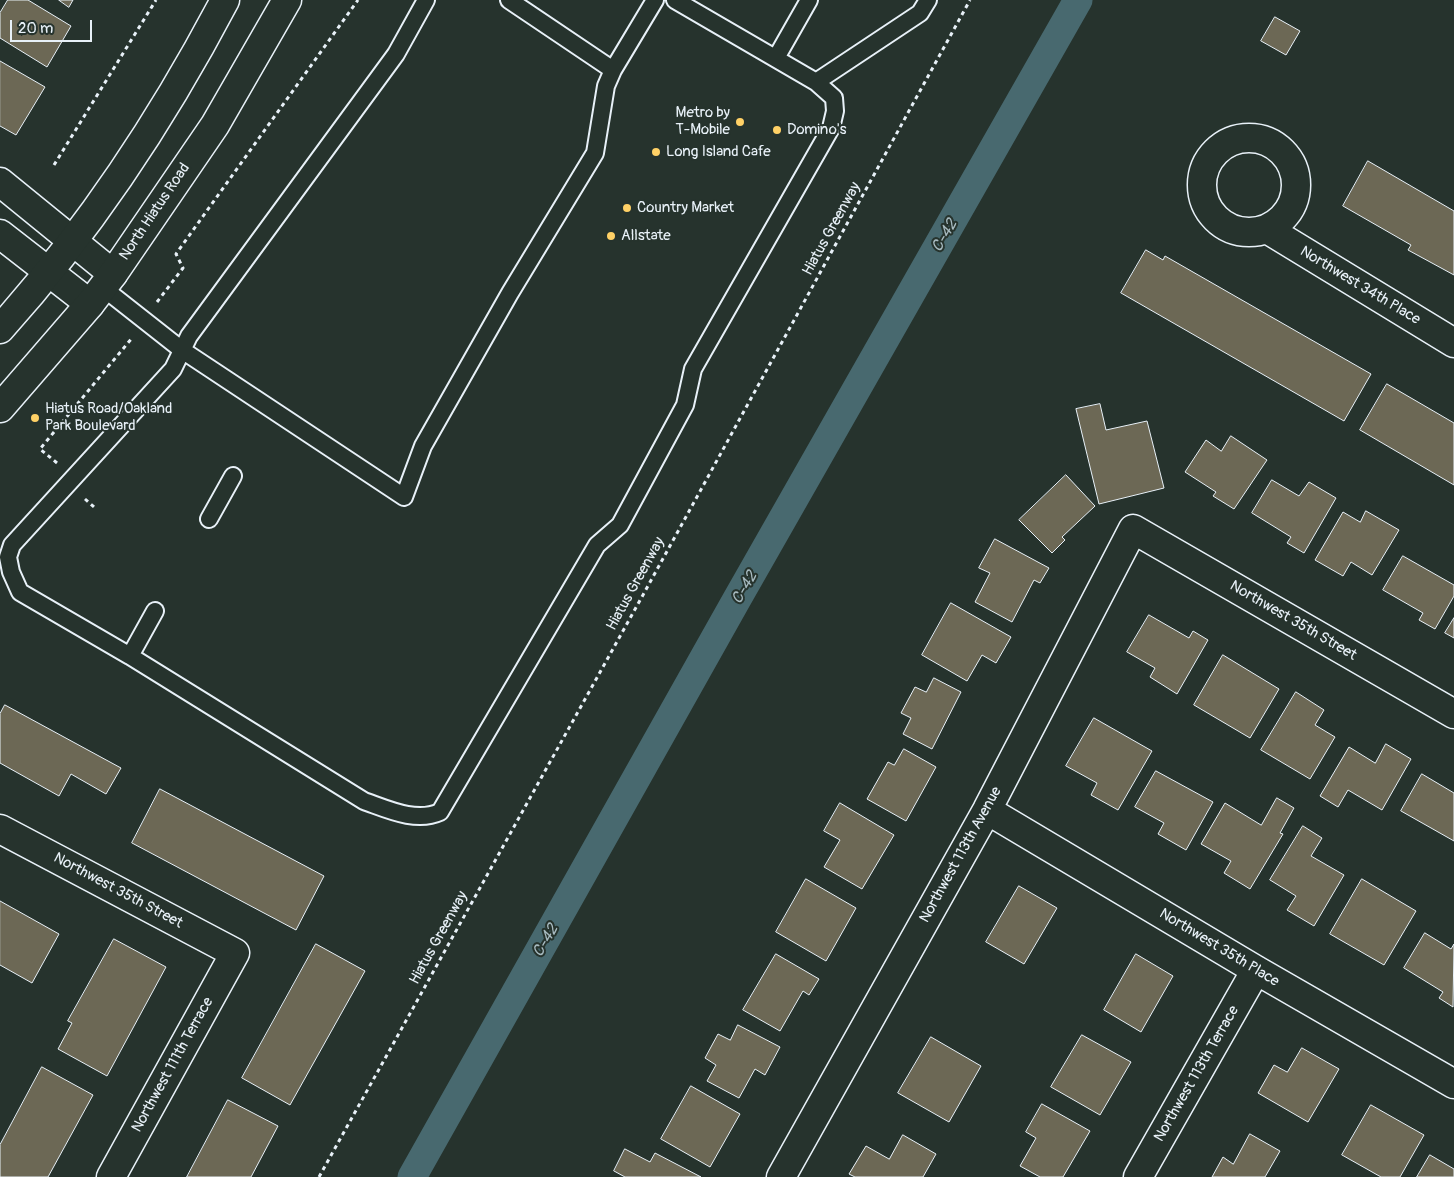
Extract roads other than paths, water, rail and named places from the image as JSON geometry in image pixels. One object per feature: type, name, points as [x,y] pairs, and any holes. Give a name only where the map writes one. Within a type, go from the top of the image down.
[{"type":"street","points":[[0,329],[48,272],[117,182],[174,94],[225,0]]},
{"type":"street","name":"North Hiatus Road","points":[[0,408],[102,289],[215,124],[287,0]]},
{"type":"street","points":[[0,182],[72,240],[102,289]]},
{"type":"street","name":"Northwest 34th Place","points":[[1267,229],[1454,343]]},
{"type":"street","points":[[0,234],[48,272],[102,289]]},
{"type":"street","name":"Northwest 35th Street","points":[[1133,529],[1454,714]]},
{"type":"street","name":"Northwest 113th Avenue","points":[[781,1177],[986,810],[1133,529]]},
{"type":"street","name":"Northwest 35th Place","points":[[986,810],[1256,970],[1454,1084]]},
{"type":"street","name":"Northwest 35th Street","points":[[0,829],[235,953]]},
{"type":"street","name":"Northwest 111th Terrace","points":[[111,1177],[235,953]]},
{"type":"street","name":"Northwest 113th Terrace","points":[[1138,1177],[1256,970]]},
{"type":"lane","points":[[426,0],[396,54],[189,336],[173,369],[12,545],[8,557],[11,572],[20,592],[130,656],[364,801],[398,813],[430,817],[440,812],[592,553],[620,525],[685,405],[693,370],[831,128],[836,111],[834,98],[816,82],[675,0]]},
{"type":"lane","points":[[509,0],[613,70]]},
{"type":"lane","points":[[102,289],[182,350],[404,497],[423,446],[510,293],[595,153],[606,86],[613,70],[655,0]]},
{"type":"lane","points":[[776,58],[809,0]]},
{"type":"lane","points":[[816,82],[920,13],[928,0]]},
{"type":"lane","points":[[209,519],[233,476]]},
{"type":"lane","points":[[130,656],[154,611]]},
{"type":"waterway","name":"C-42","points":[[412,1177],[737,599],[1078,0]]},
{"type":"place","name":"Metro by T-Mobile","points":[[740,122]]},
{"type":"place","name":"Domino's","points":[[777,130]]},
{"type":"place","name":"Long Island Cafe","points":[[656,152]]},
{"type":"place","name":"Country Market","points":[[627,208]]},
{"type":"place","name":"Allstate","points":[[611,236]]},
{"type":"place","name":"Hiatus Road/Oakland Park Boulevard","points":[[35,418]]}]
